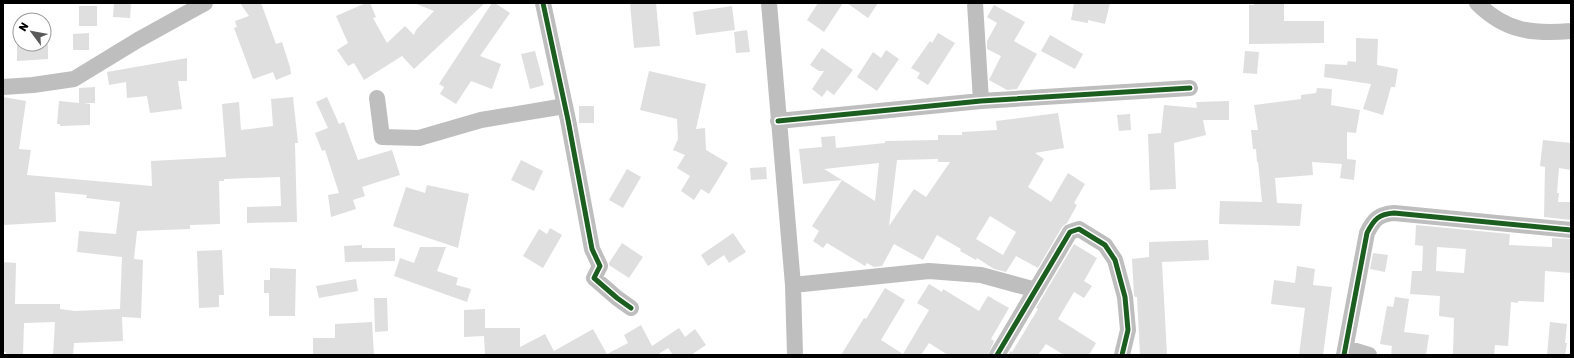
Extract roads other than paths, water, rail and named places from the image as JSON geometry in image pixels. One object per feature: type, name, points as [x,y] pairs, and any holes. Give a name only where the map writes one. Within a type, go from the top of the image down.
[{"type":"street","points":[[3,87],[40,85],[74,79],[138,40],[205,3]]},
{"type":"street","points":[[544,3],[592,249],[600,266],[594,278],[631,308]]},
{"type":"street","points":[[769,3],[793,285],[795,355]]},
{"type":"street","points":[[975,3],[981,101]]},
{"type":"street","points":[[1477,3],[1495,17],[1519,30],[1542,33],[1571,31]]},
{"type":"street","points":[[778,121],[981,101],[1190,88]]},
{"type":"street","points":[[377,98],[382,136],[419,138],[481,120],[565,106]]},
{"type":"street","points":[[1369,355],[1345,351],[1367,233],[1374,221],[1382,214],[1394,213],[1571,230]]},
{"type":"street","points":[[997,355],[1070,232],[1079,229],[1105,245],[1115,260],[1125,297],[1128,330],[1122,355]]},
{"type":"street","points":[[793,285],[929,271],[981,275],[1036,290]]}]
